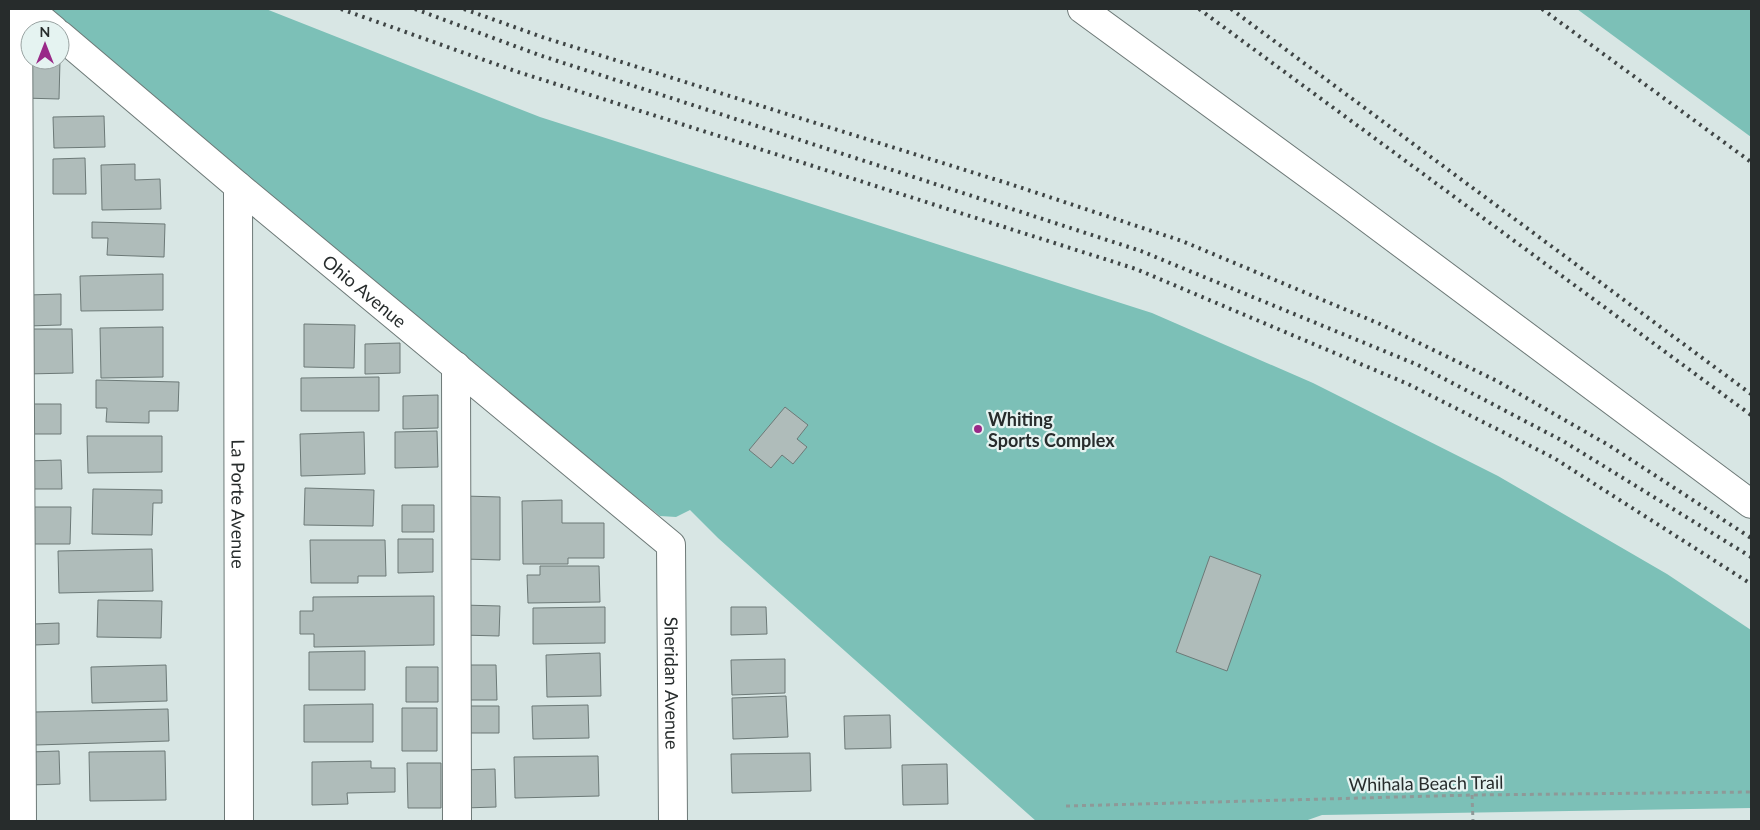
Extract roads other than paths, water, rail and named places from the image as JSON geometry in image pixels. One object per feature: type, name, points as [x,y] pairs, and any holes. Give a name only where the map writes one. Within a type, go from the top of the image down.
[{"type":"street","points":[[18,9],[22,821]]},
{"type":"street","points":[[29,9],[42,20]]},
{"type":"street","points":[[1082,9],[1354,208],[1751,504]]},
{"type":"street","name":"Ohio Avenue","points":[[70,43],[238,186],[672,544]]},
{"type":"street","name":"La Porte Avenue","points":[[238,186],[239,821]]},
{"type":"street","points":[[456,366],[458,821]]},
{"type":"street","name":"Sheridan Avenue","points":[[672,544],[673,821]]},
{"type":"railway","points":[[341,9],[515,71],[1136,269],[1408,384],[1554,458],[1751,584]]},
{"type":"railway","points":[[415,9],[539,55],[1141,251],[1418,365],[1563,441],[1751,557]]},
{"type":"railway","points":[[464,9],[545,38],[1013,185],[1182,241],[1380,324],[1497,381],[1610,446],[1751,538]]},
{"type":"railway","points":[[1199,9],[1751,415]]},
{"type":"railway","points":[[1231,9],[1751,394]]},
{"type":"railway","points":[[1542,9],[1751,162]]},
{"type":"place","name":"Whiting Sports Complex","points":[[978,429]]}]
